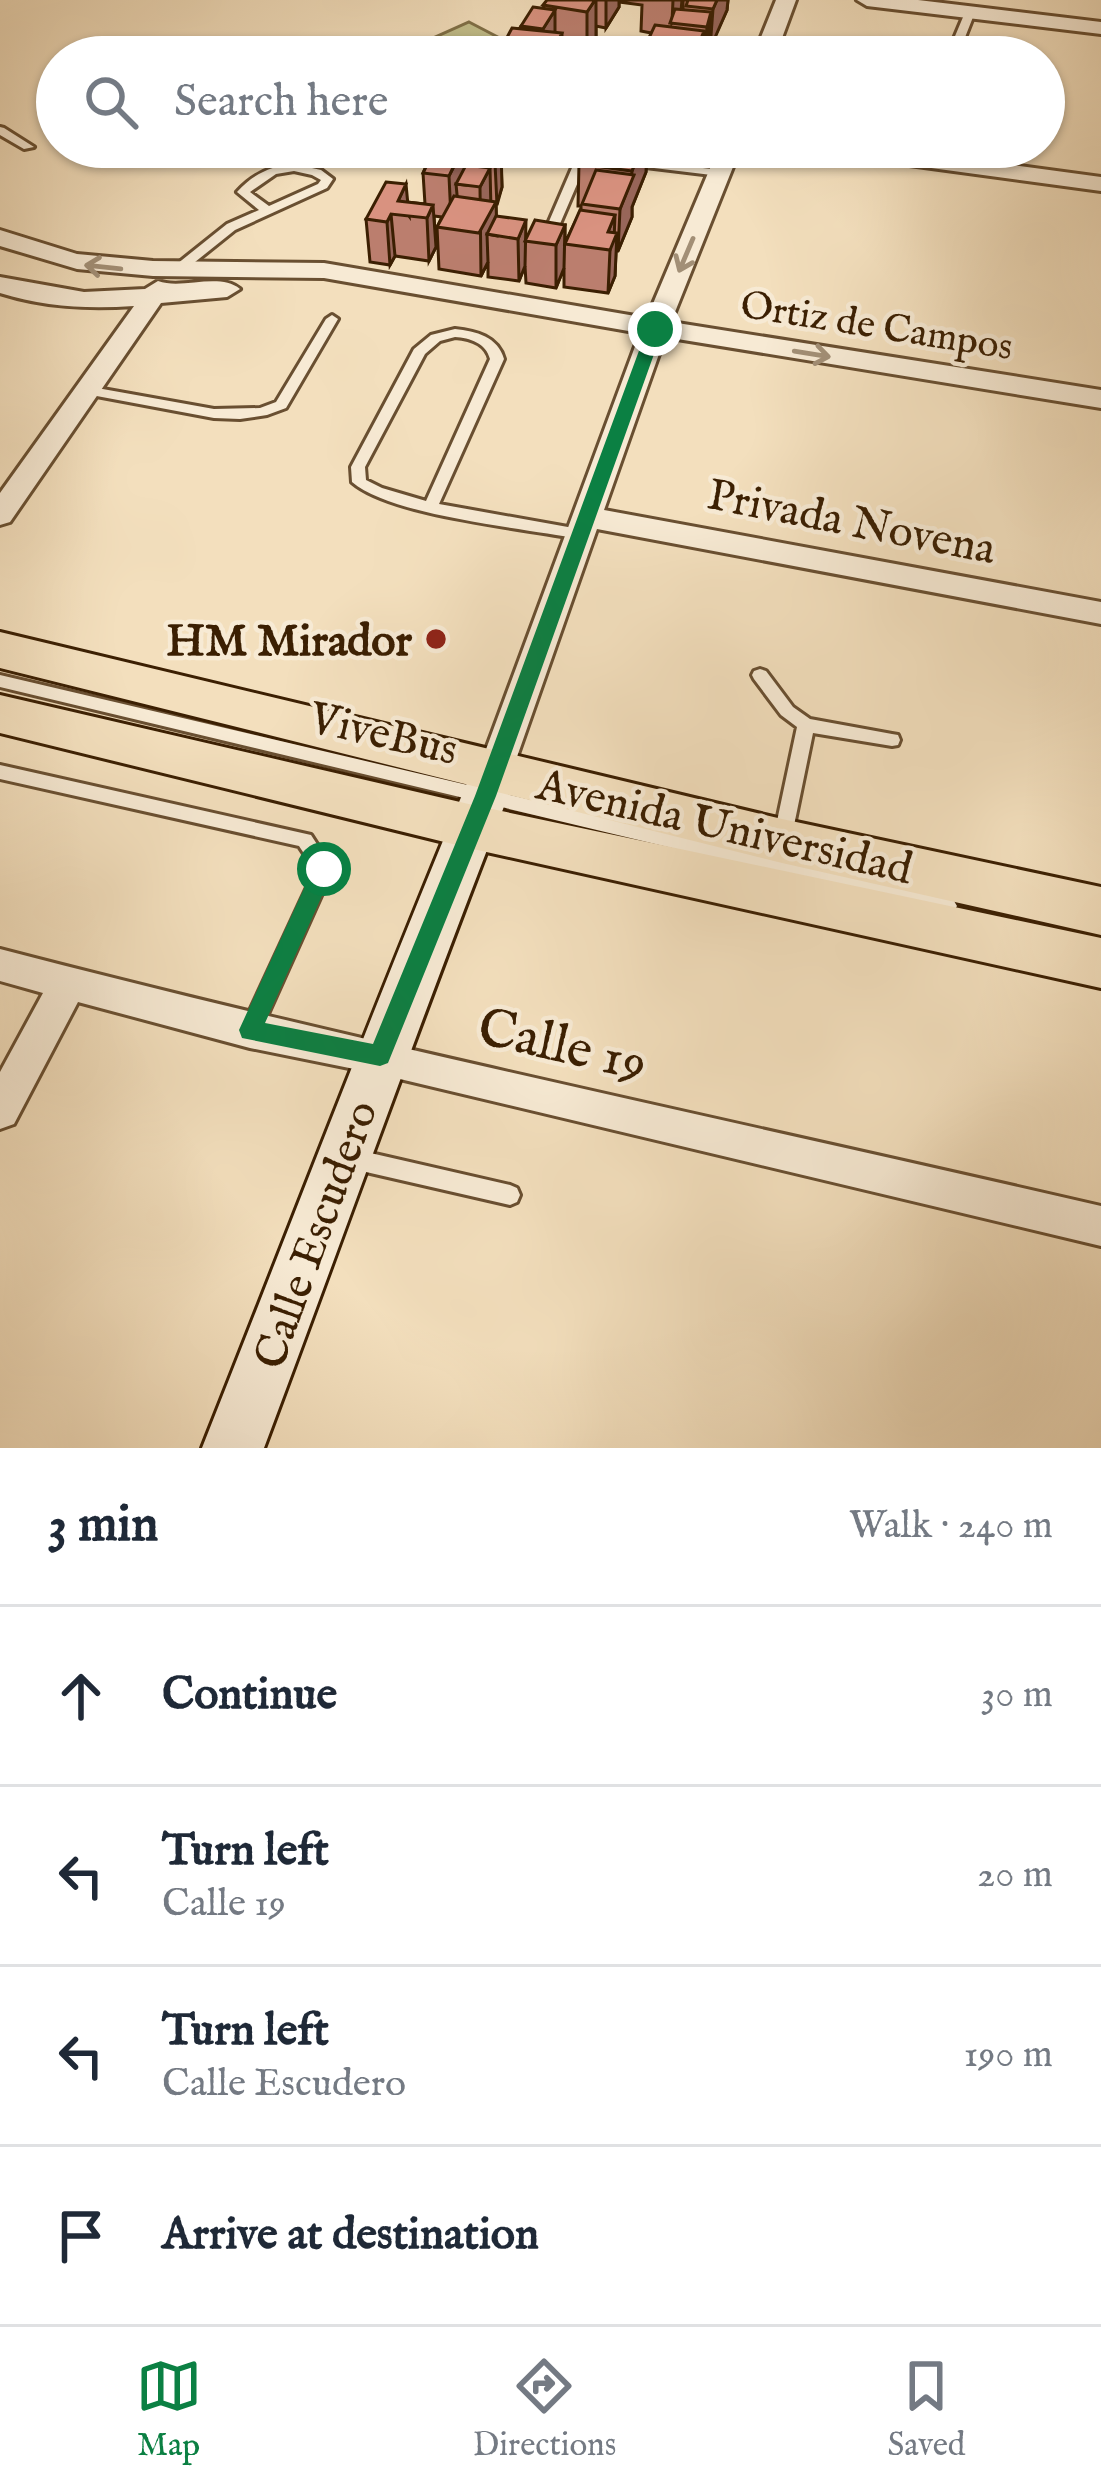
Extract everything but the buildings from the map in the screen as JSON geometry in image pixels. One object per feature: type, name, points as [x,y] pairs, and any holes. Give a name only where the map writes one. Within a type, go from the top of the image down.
[{"type":"main road","name":"Avenida Universidad","points":[[0,650],[484,798],[1101,963]]},
{"type":"main road","name":"Avenida Universidad","points":[[0,714],[484,798],[782,841],[1101,911]]},
{"type":"street","points":[[772,36],[786,0]]},
{"type":"street","points":[[866,0],[1101,28]]},
{"type":"street","name":"Calle Escudero","points":[[233,1448],[346,1157],[380,1056],[484,798],[655,329],[722,168]]},
{"type":"street","points":[[983,168],[1101,184]]},
{"type":"street","name":"Ortiz de Campos","points":[[0,237],[76,264],[176,271],[311,268],[655,329],[1101,399]]},
{"type":"street","points":[[0,515],[148,298],[176,271]]},
{"type":"street","name":"Ortiz de Campos","points":[[0,285],[64,298],[148,298],[256,287],[427,291]]},
{"type":"street","name":"Privada Novena","points":[[582,525],[1101,613]]},
{"type":"street","name":"Calle 19","points":[[0,965],[250,1030],[380,1056],[1101,1226]]},
{"type":"street","points":[[0,1111],[68,983]]},
{"type":"lane","points":[[961,36],[970,12]]},
{"type":"lane","points":[[0,130],[28,147]]},
{"type":"lane","points":[[267,210],[243,192],[262,176],[288,168]]},
{"type":"lane","points":[[176,271],[219,235],[322,187],[326,179],[309,168]]},
{"type":"lane","points":[[544,245],[578,168]]},
{"type":"lane","points":[[86,390],[240,416],[268,413],[281,405],[332,319]]},
{"type":"lane","points":[[432,504],[497,359],[494,348],[467,334],[444,334],[427,341],[358,467],[358,482],[375,493],[432,504],[582,525]]},
{"type":"lane","points":[[760,675],[787,711],[806,725],[892,740]]},
{"type":"lane","name":"ViveBus","points":[[0,681],[964,910]]},
{"type":"lane","points":[[782,841],[806,725]]},
{"type":"lane","points":[[0,772],[305,840],[324,869],[250,1030]]},
{"type":"lane","points":[[346,1157],[510,1195]]},
{"type":"shaded area","points":[[469,22],[496,36],[438,36]]},
{"type":"place","name":"HM Mirador","points":[[436,639]]},
{"type":"route","points":[[324,869],[250,1030],[380,1056],[485,796],[655,329]]}]
